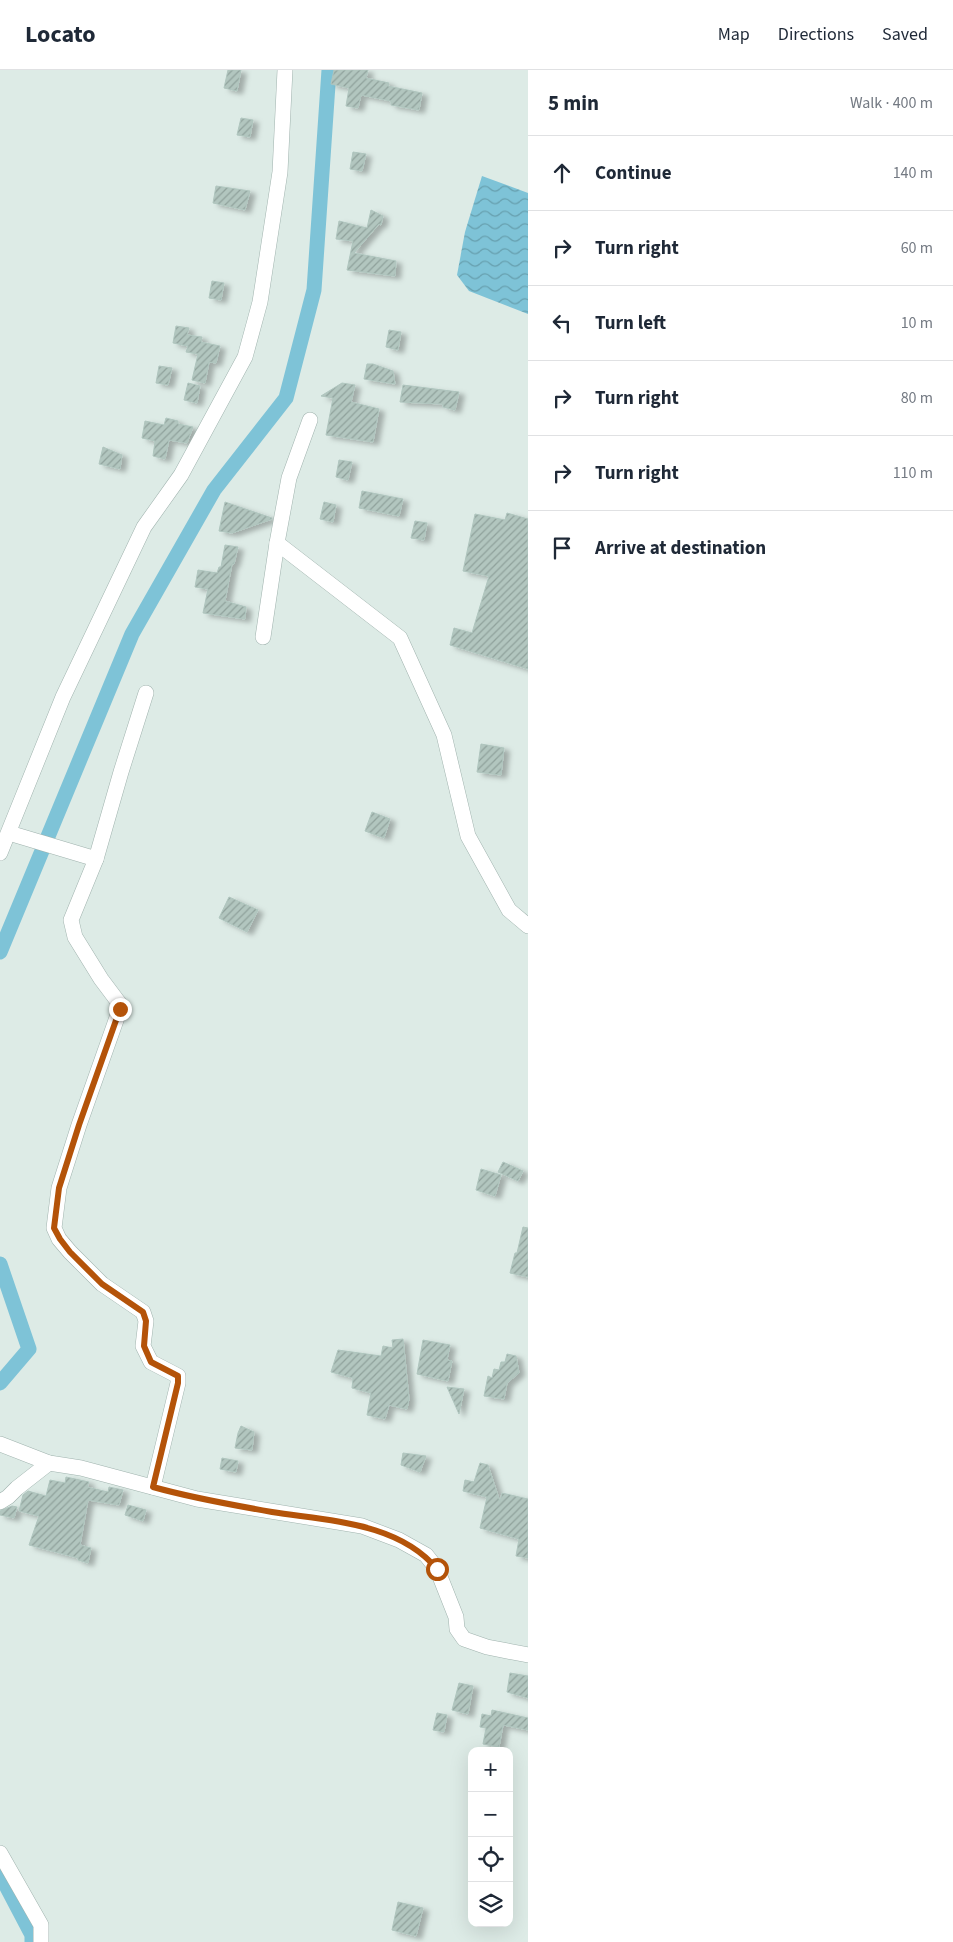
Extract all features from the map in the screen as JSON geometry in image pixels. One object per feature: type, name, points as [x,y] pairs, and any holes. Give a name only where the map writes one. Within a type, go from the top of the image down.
[{"type":"street","points":[[0,853],[63,697],[100,623],[144,527],[181,475],[245,357],[260,302],[280,172],[284,70]]},
{"type":"street","points":[[263,637],[289,478],[310,420]]},
{"type":"street","points":[[277,544],[400,638],[444,735],[468,836],[509,910],[528,926]]},
{"type":"street","points":[[146,693],[96,859],[71,920],[75,937],[101,979],[119,1003],[120,1009],[59,1188],[54,1228],[70,1252],[102,1284],[143,1312],[146,1321],[144,1346],[151,1362],[178,1376],[178,1383],[153,1487]]},
{"type":"street","points":[[9,833],[96,859]]},
{"type":"street","points":[[0,1444],[50,1463],[81,1468],[197,1499],[362,1526],[399,1540],[426,1556],[437,1569],[456,1617],[457,1629],[464,1639],[487,1647],[528,1655]]},
{"type":"street","points":[[0,1502],[50,1463]]},
{"type":"street","points":[[0,1853],[41,1925],[41,1942]]},
{"type":"water","points":[[482,176],[528,193],[528,314],[469,291],[457,275],[465,232]]},
{"type":"building","points":[[228,70],[241,70],[237,91],[224,88]]},
{"type":"building","points":[[334,70],[368,70],[366,78],[389,83],[388,86],[422,93],[419,110],[391,105],[391,101],[361,95],[358,108],[346,106],[349,88],[331,84]]},
{"type":"building","points":[[241,118],[253,120],[250,137],[237,135]]},
{"type":"building","points":[[353,152],[366,154],[362,171],[350,169]]},
{"type":"building","points":[[216,186],[250,191],[245,210],[213,203]]},
{"type":"building","points":[[371,210],[383,216],[381,225],[379,224],[354,253],[396,261],[395,276],[347,270],[353,241],[336,239],[339,221],[367,228]]},
{"type":"building","points":[[212,281],[224,283],[221,300],[209,298]]},
{"type":"building","points":[[176,326],[189,328],[187,335],[202,337],[201,342],[220,346],[216,363],[209,362],[205,383],[192,380],[198,354],[186,352],[188,346],[173,343]]},
{"type":"building","points":[[389,330],[401,332],[398,350],[386,347]]},
{"type":"building","points":[[367,364],[373,364],[393,371],[395,384],[364,379]]},
{"type":"building","points":[[159,366],[172,368],[168,385],[156,383]]},
{"type":"building","points":[[188,383],[200,386],[197,403],[184,400]]},
{"type":"building","points":[[342,383],[355,385],[351,402],[379,409],[373,442],[326,435],[333,398],[321,396]]},
{"type":"building","points":[[403,385],[459,392],[455,410],[443,407],[443,404],[400,402]]},
{"type":"building","points":[[166,418],[178,421],[178,424],[193,427],[187,443],[169,440],[165,459],[153,456],[155,441],[142,438],[145,421],[164,425]]},
{"type":"building","points":[[103,447],[122,455],[120,469],[99,464]]},
{"type":"building","points":[[339,460],[352,462],[348,480],[336,477]]},
{"type":"building","points":[[362,491],[403,499],[399,516],[359,508]]},
{"type":"building","points":[[225,502],[272,519],[232,533],[219,531]]},
{"type":"building","points":[[324,502],[336,505],[333,522],[320,519]]},
{"type":"building","points":[[507,513],[528,519],[528,669],[450,645],[454,628],[472,633],[489,576],[463,571],[475,514],[505,520]]},
{"type":"building","points":[[415,521],[427,523],[424,540],[411,538]]},
{"type":"building","points":[[225,545],[238,547],[234,564],[232,564],[225,601],[246,607],[245,619],[203,613],[208,589],[195,587],[198,570],[217,573],[219,567],[221,567]]},
{"type":"building","points":[[481,744],[504,748],[501,775],[477,772]]},
{"type":"building","points":[[372,812],[390,819],[384,838],[365,831]]},
{"type":"building","points":[[229,897],[258,910],[247,932],[219,918]]},
{"type":"building","points":[[503,1162],[523,1171],[518,1181],[498,1172]]},
{"type":"building","points":[[481,1169],[501,1175],[495,1196],[476,1190]]},
{"type":"building","points":[[523,1227],[528,1228],[528,1277],[510,1273]]},
{"type":"building","points":[[403,1339],[409,1399],[407,1409],[389,1405],[385,1419],[367,1415],[371,1393],[352,1388],[353,1378],[331,1372],[338,1350],[381,1356],[383,1346],[393,1348],[392,1340]]},
{"type":"building","points":[[423,1340],[450,1345],[447,1360],[452,1361],[448,1381],[417,1374]]},
{"type":"building","points":[[507,1354],[516,1356],[519,1373],[507,1383],[504,1399],[484,1396],[488,1376],[492,1378],[494,1369],[499,1370],[501,1362],[505,1362]]},
{"type":"building","points":[[447,1387],[464,1389],[459,1414]]},
{"type":"building","points":[[241,1426],[254,1432],[252,1450],[235,1448]]},
{"type":"building","points":[[403,1453],[426,1456],[420,1472],[401,1465]]},
{"type":"building","points":[[222,1458],[238,1461],[236,1472],[220,1469]]},
{"type":"building","points":[[480,1463],[488,1465],[500,1502],[502,1493],[528,1499],[528,1558],[516,1556],[519,1539],[480,1528],[487,1497],[463,1491],[465,1480],[474,1482]]},
{"type":"building","points":[[66,1477],[89,1482],[87,1487],[108,1492],[109,1487],[123,1490],[119,1505],[88,1500],[80,1545],[91,1548],[88,1563],[78,1560],[78,1558],[29,1545],[39,1516],[19,1511],[23,1495],[28,1491],[46,1496],[50,1480],[65,1483]]},
{"type":"building","points":[[128,1505],[146,1510],[143,1521],[125,1515]]},
{"type":"building","points":[[12,1506],[17,1507],[14,1518],[0,1515],[0,1511]]},
{"type":"building","points":[[510,1673],[528,1676],[528,1698],[507,1692]]},
{"type":"building","points":[[459,1683],[473,1686],[468,1714],[452,1710]]},
{"type":"building","points":[[492,1710],[528,1718],[528,1730],[503,1725],[499,1747],[483,1744],[486,1728],[480,1727],[482,1714],[491,1716]]},
{"type":"building","points":[[437,1713],[447,1715],[444,1732],[433,1730]]},
{"type":"building","points":[[398,1902],[423,1908],[416,1936],[392,1930]]},
{"type":"waterway","points":[[0,952],[132,634],[214,490],[286,398],[314,290],[329,70]]},
{"type":"waterway","points":[[0,1264],[29,1349],[0,1383]]},
{"type":"waterway","points":[[0,1874],[32,1935],[32,1942]]},
{"type":"route","points":[[120,1009],[59,1188],[54,1228],[70,1252],[102,1284],[143,1312],[146,1321],[144,1346],[151,1362],[178,1376],[178,1383],[153,1487],[197,1499],[318,1520],[341,1521],[362,1526],[399,1540],[426,1556],[437,1569]]}]
